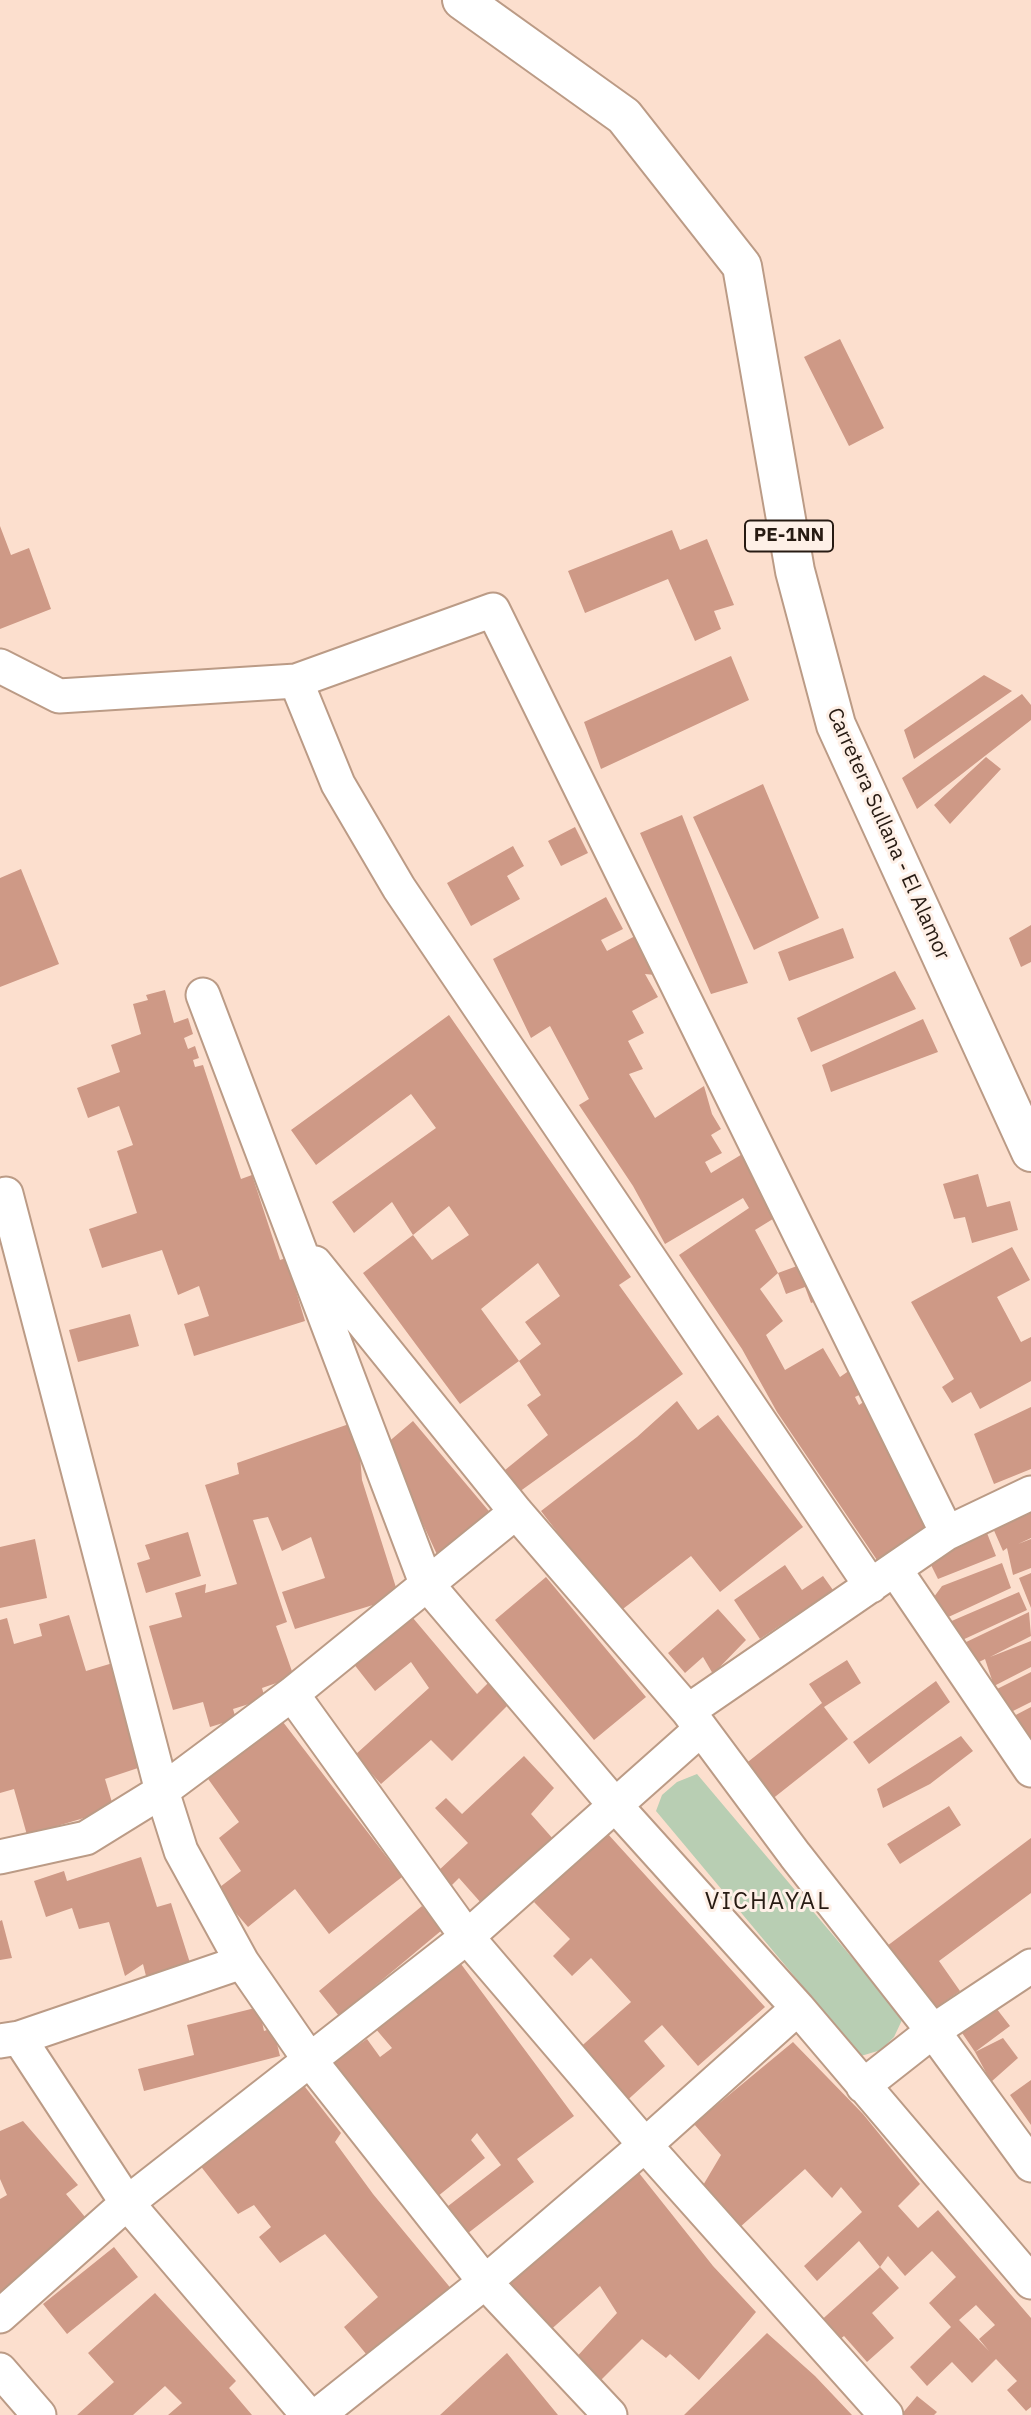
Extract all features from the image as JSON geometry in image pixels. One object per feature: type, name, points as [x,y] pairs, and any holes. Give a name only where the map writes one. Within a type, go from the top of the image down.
[{"type":"highway","name":"Carretera Sullana - El Alamor","points":[[462,0],[624,116],[742,266],[795,571],[836,726],[1031,1152]]},
{"type":"street","points":[[0,666],[59,696],[296,681],[492,610],[947,1533]]},
{"type":"street","points":[[296,681],[338,784],[399,888],[883,1578],[1031,1770]]},
{"type":"street","points":[[203,995],[426,1583],[614,1804],[798,2008],[863,2086],[1020,2246],[1031,2282]]},
{"type":"street","points":[[6,1194],[162,1791],[181,1851],[242,1962],[309,2059],[485,2282],[610,2415]]},
{"type":"street","points":[[295,1239],[516,1512],[694,1720],[795,1855],[933,2031],[1031,2165]]},
{"type":"street","points":[[0,2316],[127,2203],[467,1937],[614,1804],[694,1720],[947,1533],[1031,1493]]},
{"type":"street","points":[[0,1857],[86,1838],[162,1791],[292,1694],[516,1512]]},
{"type":"street","points":[[292,1694],[467,1937],[645,2146],[886,2415]]},
{"type":"street","points":[[242,1962],[9,2040],[127,2203],[308,2415]]},
{"type":"street","points":[[863,2086],[933,2031],[1031,1966]]},
{"type":"street","points":[[318,2415],[485,2282],[645,2146],[798,2008]]},
{"type":"street","points":[[0,2370],[39,2415]]},
{"type":"green space","points":[[697,1774],[903,2018],[894,2037],[881,2050],[861,2056],[656,1811],[662,1795],[677,1782]]},
{"type":"building","points":[[840,339],[884,428],[849,446],[804,357]]},
{"type":"building","points":[[0,526],[11,555],[29,548],[51,609],[0,629]]},
{"type":"building","points":[[672,530],[680,550],[707,539],[734,605],[714,611],[721,629],[695,641],[668,579],[585,613],[568,571]]},
{"type":"building","points":[[731,656],[749,700],[601,769],[584,722]]},
{"type":"building","points":[[984,675],[1012,691],[914,759],[904,730]]},
{"type":"building","points":[[1022,694],[1031,705],[1031,720],[917,809],[902,778]]},
{"type":"building","points":[[986,757],[1001,769],[950,824],[934,805]]},
{"type":"building","points":[[763,784],[819,918],[754,950],[693,817]]},
{"type":"building","points":[[682,815],[748,983],[711,994],[640,833]]},
{"type":"building","points":[[575,827],[588,853],[561,866],[548,841]]},
{"type":"building","points":[[513,846],[524,866],[507,876],[520,899],[471,926],[447,883]]},
{"type":"building","points":[[21,869],[59,964],[0,987],[0,878]]},
{"type":"building","points":[[606,897],[623,929],[601,940],[607,951],[635,936],[655,975],[645,974],[658,997],[632,1011],[644,1033],[628,1041],[643,1069],[629,1074],[655,1118],[704,1086],[712,1114],[721,1129],[711,1135],[722,1153],[705,1162],[711,1173],[744,1153],[781,1214],[755,1230],[778,1273],[760,1289],[783,1321],[766,1335],[785,1370],[823,1348],[840,1377],[850,1370],[863,1393],[855,1397],[859,1405],[868,1399],[932,1528],[879,1563],[777,1412],[742,1349],[679,1255],[749,1208],[743,1198],[665,1244],[633,1186],[579,1105],[589,1099],[550,1026],[531,1038],[493,959]]},
{"type":"building","points":[[1031,925],[1031,962],[1021,967],[1009,938]]},
{"type":"building","points":[[843,928],[854,958],[789,981],[778,952]]},
{"type":"building","points":[[895,971],[916,1009],[811,1052],[797,1018]]},
{"type":"building","points":[[165,990],[174,1023],[188,1018],[193,1034],[184,1038],[188,1049],[195,1046],[199,1058],[193,1060],[195,1067],[203,1065],[241,1179],[252,1175],[280,1260],[286,1258],[305,1321],[194,1356],[184,1324],[209,1316],[199,1286],[178,1295],[162,1250],[102,1268],[89,1229],[137,1213],[117,1151],[133,1145],[119,1106],[88,1118],[77,1088],[120,1072],[111,1045],[141,1034],[133,1004],[148,1000],[146,995]]},
{"type":"building","points":[[449,1015],[631,1277],[619,1285],[683,1374],[519,1492],[505,1470],[548,1435],[527,1405],[541,1395],[519,1361],[460,1404],[363,1273],[413,1235],[392,1202],[354,1233],[332,1202],[436,1128],[411,1094],[316,1165],[291,1130]],"holes":[[[449,1206],[469,1235],[432,1260],[413,1235]],[[538,1263],[560,1296],[525,1322],[541,1344],[519,1361],[481,1309]]]},
{"type":"building","points":[[923,1019],[938,1052],[831,1092],[822,1065]]},
{"type":"building","points":[[978,1174],[987,1207],[1010,1201],[1018,1230],[972,1243],[965,1217],[954,1219],[943,1184]]},
{"type":"building","points":[[1012,1247],[1030,1280],[997,1297],[1021,1342],[1031,1337],[1031,1381],[980,1409],[971,1392],[952,1403],[942,1387],[954,1379],[911,1302]]},
{"type":"building","points":[[808,1262],[822,1299],[811,1303],[805,1287],[786,1294],[778,1273]]},
{"type":"building","points":[[130,1314],[139,1346],[78,1362],[69,1330]]},
{"type":"building","points":[[677,1401],[698,1430],[718,1415],[803,1527],[720,1592],[691,1556],[619,1612],[541,1511],[637,1437]]},
{"type":"building","points":[[1031,1407],[1031,1469],[994,1484],[974,1434]]},
{"type":"building","points":[[413,1421],[493,1516],[440,1561],[386,1444]]},
{"type":"building","points":[[349,1424],[360,1456],[362,1480],[399,1597],[295,1629],[282,1592],[325,1578],[311,1537],[282,1551],[268,1517],[253,1520],[287,1622],[276,1626],[294,1677],[262,1688],[265,1699],[233,1709],[236,1719],[210,1727],[203,1702],[173,1710],[149,1626],[182,1617],[175,1593],[206,1584],[205,1593],[237,1584],[205,1485],[239,1474],[237,1463]]},
{"type":"building","points":[[1031,1510],[1031,1538],[1018,1544],[1031,1539],[1031,1568],[1013,1575],[1007,1548],[1003,1551],[992,1526]]},
{"type":"building","points":[[985,1528],[996,1556],[938,1579],[927,1557]]},
{"type":"building","points":[[188,1532],[201,1576],[146,1593],[137,1563],[150,1559],[145,1545]]},
{"type":"building","points":[[35,1539],[47,1598],[0,1608],[0,1547]]},
{"type":"building","points":[[1002,1563],[1011,1588],[942,1620],[931,1601],[942,1586]]},
{"type":"building","points":[[785,1565],[802,1590],[823,1576],[833,1590],[760,1639],[734,1600]]},
{"type":"building","points":[[1031,1573],[1031,1608],[1019,1578]]},
{"type":"building","points":[[546,1577],[646,1697],[594,1740],[495,1620]]},
{"type":"building","points":[[1019,1592],[1027,1610],[958,1642],[947,1623]]},
{"type":"building","points":[[718,1609],[746,1640],[713,1674],[703,1657],[685,1673],[668,1653]]},
{"type":"building","points":[[1029,1612],[1031,1636],[990,1657],[1031,1641],[1031,1667],[994,1686],[985,1659],[973,1665],[962,1644]]},
{"type":"building","points":[[69,1615],[86,1671],[123,1660],[150,1764],[105,1779],[114,1809],[27,1835],[14,1789],[0,1793],[0,1620],[7,1618],[14,1644],[42,1636],[39,1624]]},
{"type":"building","points":[[413,1618],[477,1694],[488,1683],[509,1704],[452,1761],[431,1740],[381,1784],[355,1755],[429,1688],[411,1662],[375,1691],[353,1663]]},
{"type":"building","points":[[847,1660],[861,1683],[824,1707],[848,1739],[771,1800],[744,1765],[822,1703],[809,1684]]},
{"type":"building","points":[[1031,1672],[1031,1702],[1003,1716],[995,1690]]},
{"type":"building","points":[[936,1681],[950,1702],[869,1764],[853,1742]]},
{"type":"building","points":[[1031,1707],[1031,1740],[1024,1744],[1010,1718]]},
{"type":"building","points":[[283,1722],[402,1877],[329,1934],[295,1889],[248,1927],[216,1890],[241,1871],[219,1838],[239,1822],[206,1776]]},
{"type":"building","points":[[961,1736],[973,1751],[930,1784],[883,1808],[877,1789]]},
{"type":"building","points":[[524,1756],[554,1788],[531,1814],[554,1840],[482,1904],[459,1878],[451,1886],[437,1872],[468,1843],[435,1808],[446,1798],[462,1814]]},
{"type":"building","points":[[949,1806],[961,1825],[900,1864],[887,1844]]},
{"type":"building","points":[[607,1833],[765,2007],[698,2066],[662,2025],[644,2041],[665,2066],[622,2105],[576,2051],[631,2002],[591,1958],[572,1976],[553,1956],[570,1939],[534,1902]]},
{"type":"building","points":[[1031,1838],[1031,1893],[939,1961],[960,1991],[931,2011],[887,1946]]},
{"type":"building","points":[[141,1857],[157,1907],[171,1903],[190,1963],[146,1976],[143,1964],[125,1976],[109,1922],[79,1929],[72,1908],[46,1917],[34,1881],[64,1871],[67,1881]]},
{"type":"building","points":[[422,1906],[442,1930],[339,2016],[319,1991]]},
{"type":"building","points":[[2,1920],[12,1958],[0,1960],[0,1921]]},
{"type":"building","points":[[461,1964],[574,2116],[517,2159],[534,2182],[463,2237],[443,2210],[501,2165],[477,2133],[471,2140],[485,2158],[432,2201],[331,2064],[367,2039],[380,2057],[392,2048],[375,2028]]},
{"type":"building","points":[[993,2004],[1010,2026],[975,2052],[958,2027]]},
{"type":"building","points":[[259,2007],[264,2031],[273,2028],[280,2056],[144,2091],[138,2069],[194,2055],[187,2025]]},
{"type":"building","points":[[1003,2038],[1018,2058],[991,2082],[975,2052]]},
{"type":"building","points":[[793,2042],[863,2114],[920,2184],[898,2206],[918,2228],[938,2210],[1031,2318],[1031,2407],[1026,2411],[1007,2390],[1017,2381],[996,2359],[972,2383],[952,2362],[927,2386],[910,2367],[951,2327],[929,2303],[956,2277],[932,2251],[905,2276],[888,2256],[880,2267],[859,2241],[817,2281],[804,2266],[862,2212],[841,2187],[832,2198],[805,2169],[739,2228],[702,2187],[721,2155],[694,2124]],"holes":[[[976,2305],[995,2325],[979,2339],[989,2351],[959,2320]]]},
{"type":"building","points":[[1031,2080],[1031,2125],[1010,2095]]},
{"type":"building","points":[[302,2083],[341,2133],[335,2142],[373,2194],[453,2291],[371,2360],[344,2327],[378,2297],[325,2234],[280,2263],[259,2237],[271,2227],[254,2205],[238,2214],[199,2164]]},
{"type":"building","points":[[23,2121],[78,2185],[66,2194],[90,2223],[0,2296],[0,2199],[7,2195],[0,2179],[0,2131]]},
{"type":"building","points":[[635,2168],[713,2266],[756,2312],[699,2380],[670,2354],[666,2358],[642,2339],[598,2383],[572,2362],[617,2313],[600,2286],[547,2333],[503,2284]]},
{"type":"building","points":[[114,2247],[138,2277],[67,2334],[43,2304]]},
{"type":"building","points":[[880,2267],[899,2288],[872,2313],[894,2338],[867,2362],[844,2336],[834,2344],[816,2325]]},
{"type":"building","points":[[155,2293],[236,2381],[229,2388],[252,2415],[168,2415],[182,2403],[165,2386],[133,2415],[77,2415],[114,2382],[88,2353]]},
{"type":"building","points":[[767,2333],[815,2376],[852,2415],[684,2415]]},
{"type":"building","points":[[507,2353],[558,2415],[440,2415]]},
{"type":"building","points":[[917,2396],[937,2412],[934,2415],[901,2415]]},
{"type":"district","name":"VICHAYAL","points":[[768,1902]]}]
